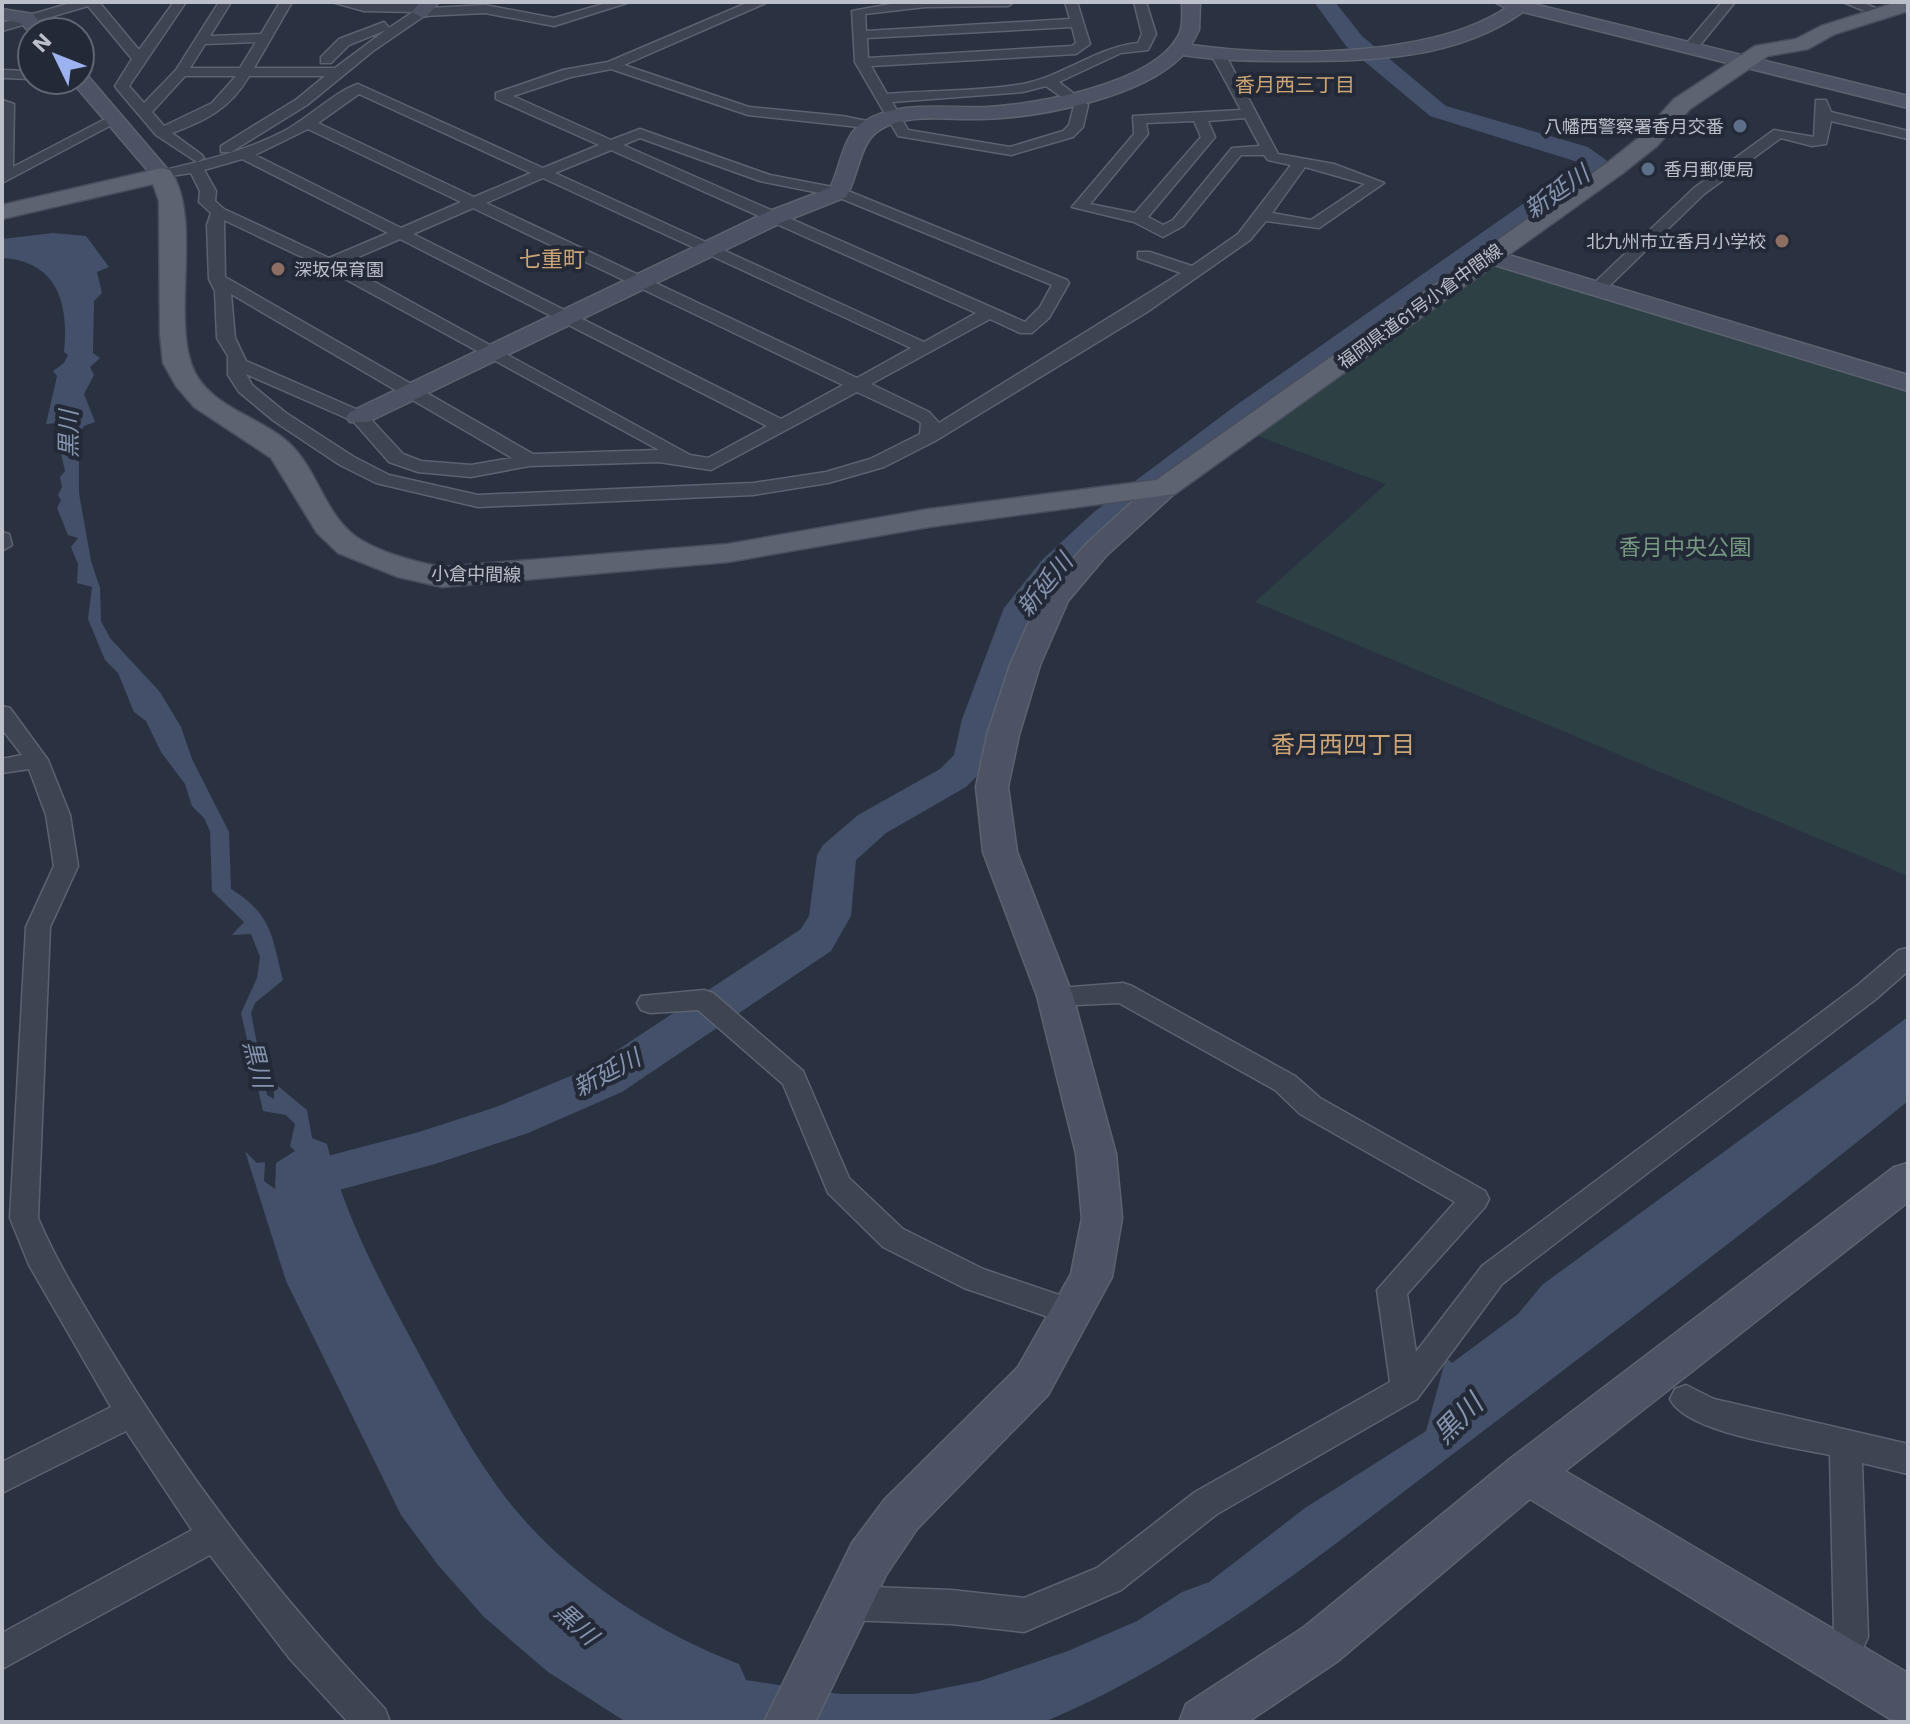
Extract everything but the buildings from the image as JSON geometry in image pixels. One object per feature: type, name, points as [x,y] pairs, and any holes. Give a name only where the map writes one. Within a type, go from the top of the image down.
[{"type":"main road","points":[[1750,58],[1769,48],[1801,45],[1828,30],[1908,5]]},
{"type":"main road","name":"福岡県道61号小倉中間線","points":[[1164,488],[1637,151],[1682,104],[1750,58]]},
{"type":"main road","points":[[2,212],[162,175]]},
{"type":"main road","name":"小倉中間線","points":[[162,175],[171,201],[175,348],[177,363],[186,380],[204,401],[282,452],[328,526],[349,546],[379,561],[442,577],[538,574],[728,553],[943,515],[1164,488]]},
{"type":"street","points":[[55,16],[90,2],[139,59]]},
{"type":"street","points":[[180,2],[122,86],[161,132],[196,163],[208,191],[207,202],[219,212],[329,264],[689,460]]},
{"type":"street","points":[[145,111],[181,72],[225,2]]},
{"type":"street","points":[[161,132],[200,118],[222,105],[246,71],[286,2]]},
{"type":"street","points":[[338,2],[364,7],[485,9],[554,22],[624,2]]},
{"type":"street","points":[[329,264],[609,145],[640,133],[723,164],[820,191],[838,192],[1061,283],[1049,307],[1026,329],[609,145],[501,96],[568,73],[612,65],[732,11],[762,2]]},
{"type":"street","points":[[1008,2],[925,3],[858,11],[862,62],[903,133],[1011,151],[1068,134],[1076,127],[1081,105],[1077,99],[1051,83]]},
{"type":"street","points":[[862,62],[1076,50],[1083,44],[1071,2]]},
{"type":"street","points":[[883,98],[991,93],[1051,83],[1118,49],[1143,47],[1149,34],[1140,2]]},
{"type":"street","points":[[359,417],[775,217],[838,192],[863,134],[872,126],[896,118],[992,113],[1077,99],[1125,82],[1179,49],[1188,37],[1191,2]]},
{"type":"street","points":[[1694,44],[1729,2]]},
{"type":"street","points":[[1849,2],[1884,14]]},
{"type":"street","points":[[1179,49],[1219,56],[1354,57],[1389,54],[1476,31],[1520,3],[1908,96]]},
{"type":"street","points":[[94,96],[162,175],[219,152],[302,102],[425,7]]},
{"type":"street","points":[[164,24],[180,23]]},
{"type":"street","points":[[195,23],[210,23]]},
{"type":"street","points":[[859,35],[1076,23]]},
{"type":"street","points":[[326,60],[344,42],[375,27],[396,28]]},
{"type":"street","points":[[200,40],[265,38]]},
{"type":"street","points":[[1219,56],[1247,114],[1273,157],[1329,167],[1377,183],[1314,225],[1262,216]]},
{"type":"street","points":[[1750,58],[1908,102]]},
{"type":"street","points":[[612,65],[747,110],[802,118],[853,120],[872,126]]},
{"type":"street","points":[[181,72],[338,72]]},
{"type":"street","points":[[196,163],[247,156],[308,124],[358,88],[926,349]]},
{"type":"street","points":[[2,104],[7,104],[7,176],[114,120]]},
{"type":"street","points":[[1597,289],[1699,191],[1779,133],[1812,142],[1821,141],[1823,109],[1908,135]]},
{"type":"street","points":[[1247,114],[1138,119],[1141,134],[1080,207],[1139,218],[1163,232],[1178,223],[1237,151],[1269,150]]},
{"type":"street","points":[[1139,218],[1208,137],[1199,117]]},
{"type":"street","points":[[308,124],[923,416],[930,422],[929,437]]},
{"type":"street","points":[[247,156],[404,232],[783,427]]},
{"type":"street","points":[[219,212],[215,225],[217,279],[223,291],[226,338],[237,356],[236,363],[245,388],[280,417],[347,461],[383,479],[478,501],[753,489],[796,483],[877,463],[907,451],[1044,370],[1244,237],[1300,163]]},
{"type":"street","points":[[1144,255],[1195,272]]},
{"type":"street","points":[[1489,256],[1908,383]]},
{"type":"street","points":[[217,279],[529,460]]},
{"type":"street","points":[[236,363],[359,417],[396,458],[418,466],[471,471],[529,460],[659,456],[711,464],[859,387],[989,313]]},
{"type":"street","points":[[789,1722],[869,1559],[901,1514],[1033,1381],[1091,1277],[1102,1218],[1096,1154],[1055,996],[1000,852],[992,787],[1003,735],[1040,624],[1054,599],[1096,550],[1164,488]]},
{"type":"street","points":[[2,538],[2,545]]},
{"type":"street","points":[[2,713],[37,760],[58,815],[66,866],[38,927],[24,1218],[39,1256],[131,1413],[215,1535],[302,1647],[372,1722]]},
{"type":"street","points":[[2,766],[37,760]]},
{"type":"street","points":[[837,1620],[951,1607],[1024,1615],[1109,1579],[1206,1503],[1406,1389],[1492,1275],[1867,992],[1908,957]]},
{"type":"street","points":[[1055,996],[1123,993],[1285,1083],[1310,1106],[1475,1199],[1392,1290],[1406,1389]]},
{"type":"street","points":[[650,1003],[704,1000],[794,1078],[838,1185],[893,1238],[974,1279],[1072,1312]]},
{"type":"street","points":[[1204,1722],[1321,1644],[1527,1473],[1908,1179]]},
{"type":"street","points":[[1686,1399],[1707,1412],[1908,1459]]},
{"type":"street","points":[[2,1478],[131,1413]]},
{"type":"street","points":[[1840,1660],[1851,1637],[1846,1445]]},
{"type":"street","points":[[1527,1473],[1908,1701]]},
{"type":"street","points":[[2,1652],[215,1535]]},
{"type":"green space","name":"香月中央公園","points":[[1493,263],[1908,390],[1908,876],[1255,602],[1386,484],[1255,435]]},
{"type":"water","name":"黒川","points":[[53,233],[86,236],[109,267],[97,272],[102,293],[94,301],[93,353],[100,358],[90,367],[94,375],[84,394],[95,422],[84,426],[79,433],[79,493],[91,561],[100,588],[101,621],[110,638],[160,692],[181,727],[192,759],[229,832],[231,889],[245,898],[263,917],[273,939],[283,980],[255,1003],[251,1013],[267,1095],[274,1099],[274,1086],[278,1086],[307,1110],[312,1138],[327,1144],[352,1220],[374,1269],[473,1451],[520,1515],[546,1543],[605,1592],[671,1633],[739,1664],[746,1680],[840,1694],[914,1694],[980,1681],[1068,1651],[1137,1621],[1182,1592],[1209,1582],[1305,1508],[1426,1431],[1446,1358],[1452,1363],[1518,1314],[1542,1285],[1908,1017],[1908,1101],[1796,1191],[1307,1565],[1206,1635],[1100,1696],[1044,1722],[626,1722],[548,1672],[484,1617],[438,1565],[401,1515],[286,1281],[245,1151],[257,1163],[265,1162],[264,1181],[275,1189],[276,1163],[295,1151],[290,1146],[295,1124],[286,1115],[263,1111],[241,1013],[257,978],[260,957],[251,934],[232,935],[244,922],[212,891],[210,831],[204,818],[192,806],[185,784],[161,752],[146,721],[134,712],[118,673],[105,660],[88,619],[92,587],[77,583],[78,564],[71,547],[78,538],[68,535],[57,508],[61,500],[58,495],[62,487],[60,477],[65,471],[59,445],[63,431],[58,423],[46,424],[57,376],[53,371],[64,363],[68,355],[64,352],[61,302],[48,276],[36,267],[2,258],[2,239]]},
{"type":"waterway","name":"新延川","points":[[299,1182],[419,1151],[512,1120],[606,1080],[816,940],[830,916],[837,855],[872,824],[953,778],[972,759],[980,719],[1021,608],[1054,567],[1105,519],[1246,412],[1598,163],[1579,152],[1438,111],[1354,41],[1324,2]]},
{"type":"place","name":"八幡西警察署香月交番","points":[[1740,126]]},
{"type":"place","name":"香月郵便局","points":[[1648,169]]},
{"type":"place","name":"北九州市立香月小学校","points":[[1782,241]]},
{"type":"place","name":"深坂保育園","points":[[278,269]]},
{"type":"district","name":"香月西三丁目","points":[[1295,85]]},
{"type":"district","name":"七重町","points":[[552,259]]},
{"type":"district","name":"香月西四丁目","points":[[1343,745]]}]
